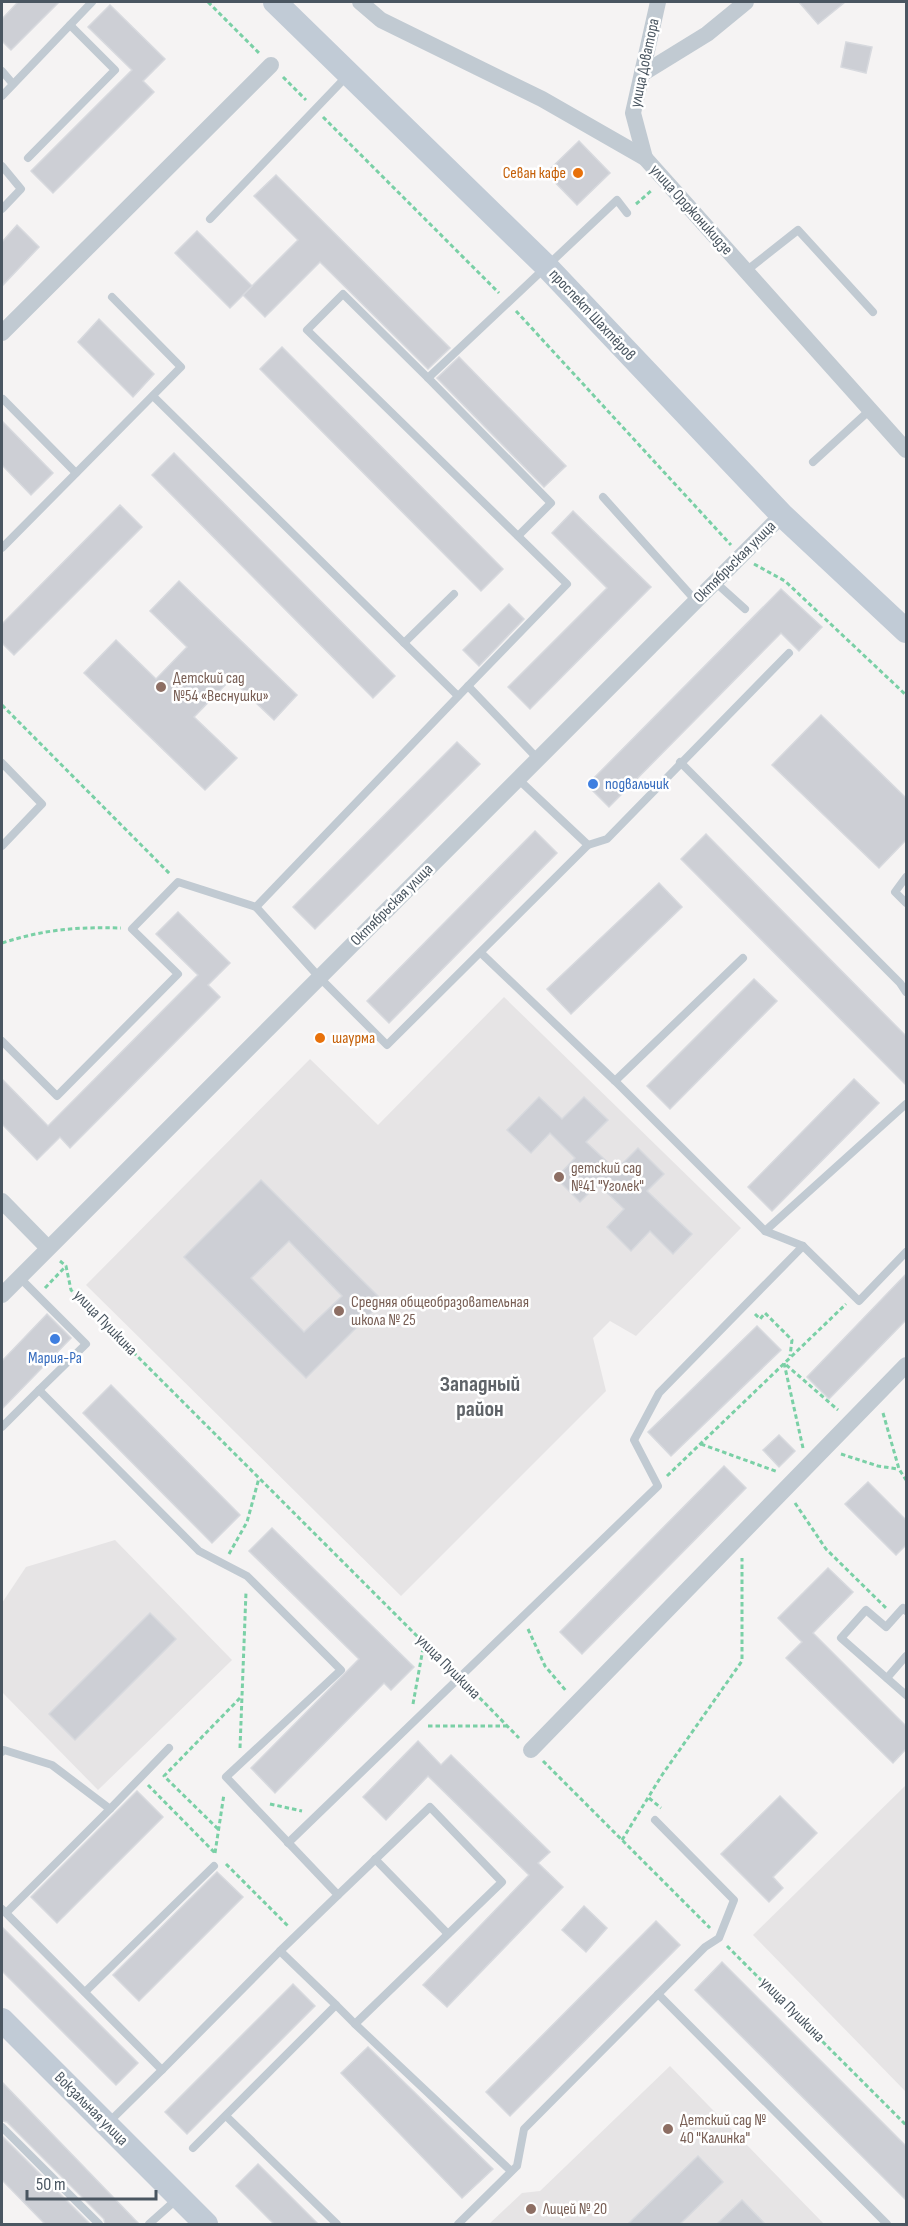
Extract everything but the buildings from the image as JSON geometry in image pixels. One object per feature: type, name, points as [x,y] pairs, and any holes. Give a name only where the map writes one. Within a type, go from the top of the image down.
[{"type":"main road","name":"проспект Шахтёров","points":[[275,2],[545,265],[782,515],[906,631]]},
{"type":"main road","name":"Вокзальная улица","points":[[2,2020],[206,2224]]},
{"type":"street","name":"улица Орджоникидзе","points":[[360,2],[381,20],[542,99],[645,158],[871,408],[906,450]]},
{"type":"street","name":"улица Доватора","points":[[645,158],[633,113],[658,2]]},
{"type":"street","points":[[642,74],[707,34],[746,2]]},
{"type":"street","points":[[2,333],[271,65]]},
{"type":"street","name":"Октябрьская улица","points":[[2,1295],[782,515]]},
{"type":"street","points":[[2,1202],[48,1248]]},
{"type":"street","points":[[531,1750],[906,1365]]},
{"type":"lane","points":[[2,96],[92,2]]},
{"type":"lane","points":[[28,158],[115,70],[70,25]]},
{"type":"lane","points":[[2,71],[14,84]]},
{"type":"lane","points":[[210,219],[349,74]]},
{"type":"lane","points":[[2,166],[21,189],[2,209]]},
{"type":"lane","points":[[428,378],[545,265],[617,200],[629,210]]},
{"type":"lane","points":[[746,271],[798,230],[873,312]]},
{"type":"lane","points":[[256,907],[567,584],[307,330],[343,294],[551,503],[518,536]]},
{"type":"lane","points":[[2,548],[182,366],[112,297]]},
{"type":"lane","points":[[153,396],[458,696]]},
{"type":"lane","points":[[3,399],[76,473]]},
{"type":"lane","points":[[813,462],[871,408]]},
{"type":"lane","points":[[603,497],[696,601]]},
{"type":"lane","points":[[715,582],[745,609]]},
{"type":"lane","points":[[404,643],[454,594]]},
{"type":"lane","points":[[2,1041],[57,1096],[178,974],[132,929],[178,882],[256,907],[319,977],[387,1045],[588,845],[607,839],[789,653]]},
{"type":"lane","points":[[468,686],[538,759]]},
{"type":"lane","points":[[680,762],[903,980],[906,993]]},
{"type":"lane","points":[[2,763],[42,804],[2,846]]},
{"type":"lane","points":[[518,779],[588,845]]},
{"type":"lane","points":[[906,877],[895,892],[906,903]]},
{"type":"lane","points":[[481,953],[615,1081],[765,1231],[803,1246],[859,1301],[906,1252]]},
{"type":"lane","points":[[615,1081],[743,958]]},
{"type":"lane","points":[[765,1231],[906,1104]]},
{"type":"lane","points":[[288,1843],[658,1486],[634,1440],[659,1393],[803,1246]]},
{"type":"lane","points":[[2,1427],[86,1344],[19,1277]]},
{"type":"lane","points":[[39,1390],[199,1551],[247,1575],[341,1670],[226,1777],[338,1895]]},
{"type":"lane","points":[[906,1611],[903,1608],[886,1627],[866,1610],[841,1638],[906,1695]]},
{"type":"lane","points":[[887,1678],[906,1656]]},
{"type":"lane","points":[[162,2070],[4,1911],[170,1748]]},
{"type":"lane","points":[[2,1752],[4,1750],[52,1765],[110,1809]]},
{"type":"lane","points":[[106,2125],[280,1951],[430,1807],[502,1882],[355,2024]]},
{"type":"lane","points":[[458,2224],[517,2166],[524,2129],[705,1947],[720,1938],[734,1900],[655,1820]]},
{"type":"lane","points":[[375,1859],[448,1934]]},
{"type":"lane","points":[[85,1992],[214,1866]]},
{"type":"lane","points":[[280,1951],[511,2171]]},
{"type":"lane","points":[[658,1994],[887,2224]]},
{"type":"lane","points":[[193,2148],[336,2005]]},
{"type":"lane","points":[[226,2116],[337,2224]]},
{"type":"lane","points":[[2,2127],[99,2224]]},
{"type":"lane","points":[[149,2224],[179,2197]]},
{"type":"path","points":[[208,2],[507,302],[741,556],[785,581],[906,695]]},
{"type":"path","points":[[629,210],[654,188]]},
{"type":"path","points":[[2,705],[178,882]]},
{"type":"path","points":[[2,943],[31,934],[75,927],[132,929]]},
{"type":"path","name":"улица Пушкина","points":[[48,1248],[66,1266],[71,1290],[906,2125]]},
{"type":"path","points":[[38,1295],[66,1266]]},
{"type":"path","points":[[658,1486],[854,1296]]},
{"type":"path","points":[[746,1305],[760,1319],[765,1313],[792,1340],[790,1358]]},
{"type":"path","points":[[784,1363],[851,1422]]},
{"type":"path","points":[[784,1363],[796,1478],[826,1549],[895,1617]]},
{"type":"path","points":[[872,1400],[884,1413],[899,1469],[906,1480]]},
{"type":"path","points":[[701,1444],[796,1478]]},
{"type":"path","points":[[825,1449],[878,1466],[899,1469]]},
{"type":"path","points":[[223,1563],[247,1521],[259,1478]]},
{"type":"path","points":[[622,1840],[662,1775],[742,1661],[742,1533]]},
{"type":"path","points":[[239,1765],[247,1575]]},
{"type":"path","points":[[522,1617],[545,1666],[576,1704]]},
{"type":"path","points":[[218,1829],[164,1776],[242,1696]]},
{"type":"path","points":[[214,1866],[226,1777]]},
{"type":"path","points":[[247,1798],[318,1814]]},
{"type":"shaded area","name":"Средняя общеобразовательная школа № 25","points":[[504,997],[741,1228],[636,1336],[610,1321],[593,1338],[606,1391],[401,1596],[86,1285],[310,1059],[378,1125]]},
{"type":"shaded area","points":[[115,1540],[232,1660],[98,1790],[2,1692],[2,1603],[26,1567]]},
{"type":"shaded area","points":[[906,1785],[906,2092],[753,1935]]},
{"type":"shaded area","name":"Детский сад № 40 \"Калинка\"","points":[[670,2066],[824,2224],[489,2224],[522,2193],[540,2191]]},
{"type":"place","name":"Севан кафе","points":[[578,173]]},
{"type":"place","name":"Детский сад №54 «Веснушки»","points":[[161,687]]},
{"type":"place","name":"подвальчик","points":[[593,784]]},
{"type":"place","name":"шаурма","points":[[320,1038]]},
{"type":"place","name":"детский сад №41 \"Уголек\"","points":[[559,1177]]},
{"type":"place","name":"Средняя общеобразовательная школа № 25","points":[[339,1311]]},
{"type":"place","name":"Мария-Ра","points":[[55,1339]]},
{"type":"place","name":"Детский сад № 40 \"Калинка\"","points":[[668,2129]]},
{"type":"place","name":"Лицей № 20","points":[[531,2209]]},
{"type":"district","name":"Западный район","points":[[480,1396]]}]
